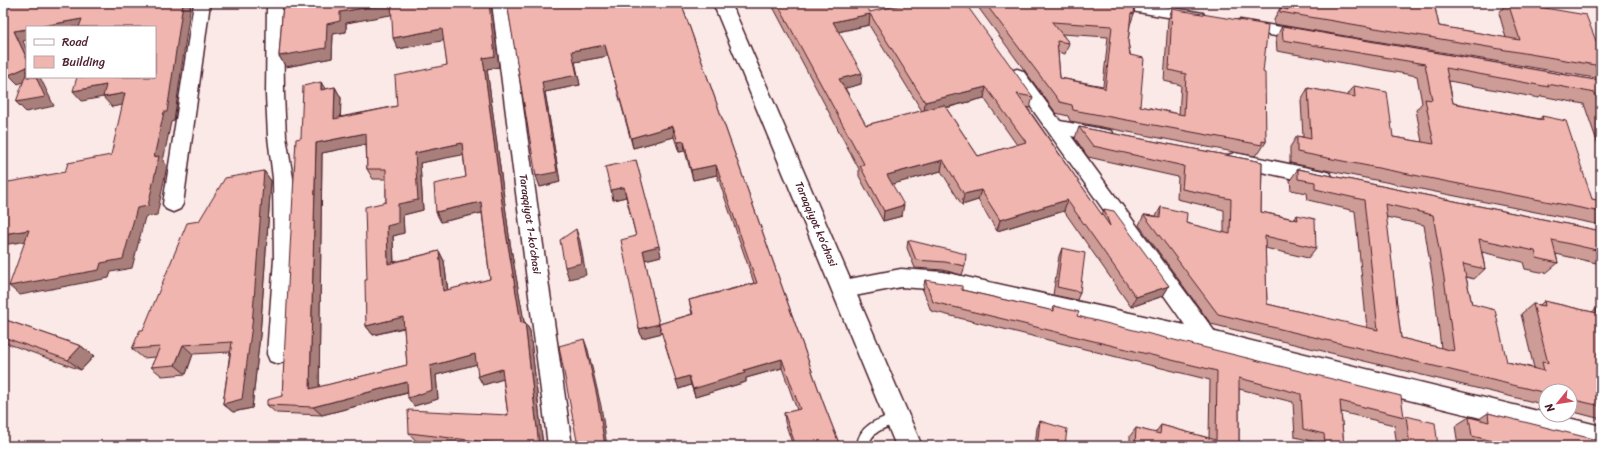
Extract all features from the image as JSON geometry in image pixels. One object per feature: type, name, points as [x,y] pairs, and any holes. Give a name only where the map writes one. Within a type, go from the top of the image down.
[{"type":"street","points":[[173,204],[202,3]]},
{"type":"street","points":[[275,3],[275,101],[277,137],[283,178],[284,259],[278,354]]},
{"type":"street","name":"Taraqqiyot 1-koʻchasi","points":[[500,3],[560,446]]},
{"type":"street","name":"Taraqqiyot koʻchasi","points":[[722,3],[909,446]]},
{"type":"street","points":[[1114,3],[1318,38]]},
{"type":"street","points":[[1007,61],[1208,340]]},
{"type":"street","points":[[1053,126],[1123,139]]},
{"type":"street","points":[[1216,157],[1339,182]]},
{"type":"street","points":[[844,289],[901,278],[943,281],[1208,340],[1601,437]]},
{"type":"lane","points":[[863,446],[863,441],[870,430],[897,418]]},
{"type":"building","points":[[3,3],[183,3],[167,112],[164,112],[154,157],[159,156],[148,206],[137,208],[123,259],[101,263],[99,270],[9,286],[29,230],[3,234],[3,183],[65,172],[68,163],[111,155],[125,93],[103,97],[106,85],[73,91],[77,78],[156,78],[156,26],[79,26],[82,19],[43,26],[26,26],[26,29],[14,31],[26,57],[26,67],[9,75],[3,62]]},
{"type":"building","points":[[283,3],[391,3],[340,12],[340,21],[327,24],[326,48],[279,56]]},
{"type":"building","points":[[391,3],[489,3],[495,56],[483,58],[506,233],[521,323],[525,322],[539,446],[519,446],[409,433],[408,410],[508,415],[502,369],[478,376],[475,354],[430,366],[432,390],[408,398],[407,382],[313,407],[267,405],[267,400],[282,396],[296,139],[301,138],[303,86],[321,82],[321,90],[335,87],[334,119],[397,106],[395,76],[447,65],[442,29],[393,38]],"holes":[[[366,133],[367,169],[386,169],[386,202],[365,207],[367,280],[365,280],[366,326],[403,317],[407,365],[310,389],[316,143]],[[462,143],[466,177],[434,184],[436,212],[481,202],[490,279],[443,291],[439,251],[388,264],[387,226],[398,223],[398,204],[418,200],[415,153]]]},
{"type":"building","points":[[507,3],[681,3],[840,446],[796,446],[784,413],[800,409],[782,359],[744,370],[745,373],[693,389],[689,376],[676,380],[659,324],[693,314],[689,300],[757,283],[716,165],[691,170],[684,141],[678,142],[673,126],[631,138],[605,45],[572,51],[577,75],[542,82],[557,172],[536,176]]},
{"type":"building","points":[[777,3],[864,3],[870,12],[908,3],[965,3],[1033,97],[1017,94],[1110,226],[1104,209],[1114,211],[1169,286],[1136,297],[1067,200],[1000,220],[981,190],[964,194],[943,160],[887,175],[904,205],[884,211],[860,166],[864,164]],"holes":[[[870,14],[925,102],[986,87],[1026,142],[978,156],[944,105],[866,125],[839,79],[862,73],[833,22]]]},
{"type":"building","points":[[985,3],[1135,3],[1134,14],[1131,13],[1128,42],[1130,55],[1144,58],[1140,106],[1184,115],[1186,74],[1169,70],[1172,9],[1268,25],[1263,72],[1265,73],[1266,142],[1262,141],[1262,145],[1073,110],[1072,105],[1060,102]],"holes":[[[1052,22],[1112,26],[1105,89],[1103,87],[1060,78],[1057,41],[1069,43]]]},
{"type":"building","points":[[1287,3],[1434,3],[1439,26],[1520,40],[1508,3],[1586,15],[1601,54],[1601,66],[1280,12],[1280,8],[1288,10]]},
{"type":"building","points":[[1282,26],[1601,81],[1601,110],[1595,93],[1548,84],[1549,87],[1446,68],[1453,103],[1543,120],[1542,116],[1566,121],[1592,199],[1601,201],[1601,212],[1297,152],[1297,136],[1311,139],[1308,88],[1355,97],[1354,86],[1387,92],[1393,137],[1434,144],[1425,99],[1432,100],[1425,64],[1283,40]]},
{"type":"building","points":[[26,74],[26,78],[36,78],[45,97],[16,102]]},
{"type":"building","points":[[1079,127],[1262,162],[1261,212],[1298,220],[1297,215],[1315,219],[1316,248],[1265,236],[1267,304],[1378,330],[1364,200],[1315,189],[1315,182],[1298,179],[1298,169],[1601,231],[1601,251],[1552,240],[1558,263],[1537,258],[1535,251],[1479,239],[1485,269],[1463,264],[1472,304],[1495,310],[1507,362],[1544,371],[1542,362],[1548,363],[1533,304],[1545,306],[1544,301],[1597,313],[1596,309],[1601,310],[1601,406],[1578,401],[1578,383],[1538,383],[1538,391],[1218,314],[1144,215],[1160,217],[1161,207],[1187,213],[1186,223],[1230,234],[1231,199],[1182,189],[1184,166],[1093,146]],"holes":[[[1385,204],[1433,215],[1444,278],[1454,351],[1401,338]]]},
{"type":"building","points":[[636,160],[659,246],[643,250],[659,324],[639,329],[621,240],[636,236],[624,187],[611,190],[605,167]]},
{"type":"building","points":[[264,171],[252,325],[242,399],[223,404],[232,342],[183,345],[175,365],[151,367],[160,347],[132,349],[140,330],[143,330],[187,223],[199,221],[225,178]]},
{"type":"building","points":[[576,229],[582,263],[565,267],[560,240]]},
{"type":"building","points":[[908,240],[966,254],[965,266],[945,262],[916,260]]},
{"type":"building","points":[[1062,248],[1085,253],[1080,292],[1057,287]]},
{"type":"building","points":[[925,280],[962,286],[962,290],[1054,311],[1054,306],[1079,312],[1077,316],[1401,396],[1404,417],[1340,401],[1344,446],[1331,446],[1325,444],[1324,434],[1303,429],[1301,394],[1239,378],[1239,446],[1135,446],[1136,428],[1160,434],[1161,425],[1216,440],[1217,371],[933,302]]},
{"type":"building","points":[[3,319],[81,346],[68,360],[3,337]]},
{"type":"building","points":[[584,339],[597,396],[605,446],[578,446],[559,346]]},
{"type":"building","points":[[1488,413],[1601,441],[1601,446],[1494,446],[1493,441],[1472,436],[1469,417],[1489,422]]},
{"type":"building","points":[[1406,416],[1435,423],[1438,446],[1410,446]]},
{"type":"building","points":[[1040,421],[1067,429],[1065,446],[1037,446]]},
{"type":"building","points":[[739,442],[751,446],[737,446]]}]
